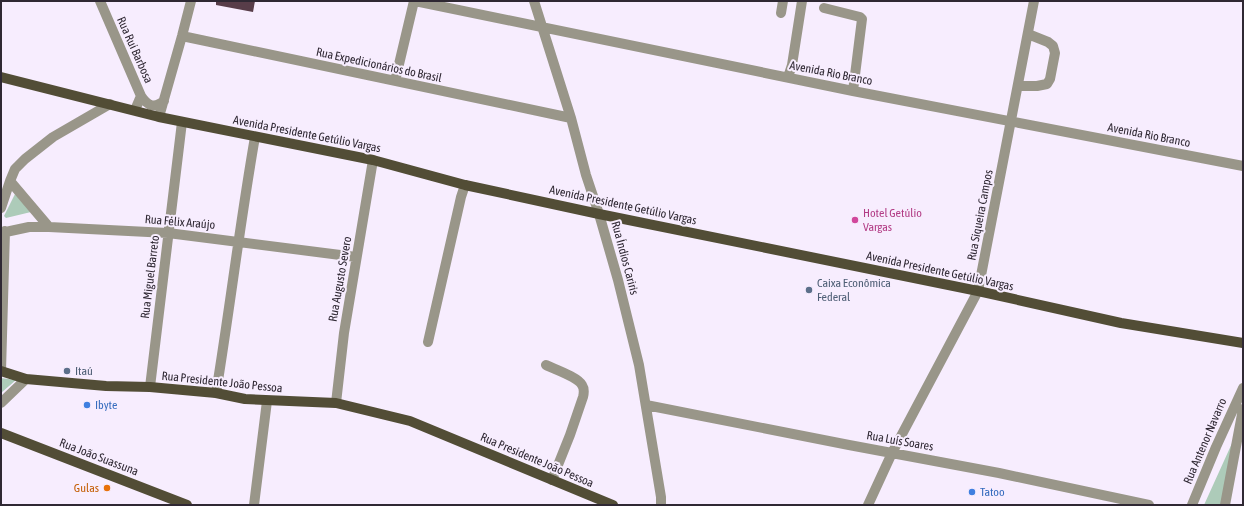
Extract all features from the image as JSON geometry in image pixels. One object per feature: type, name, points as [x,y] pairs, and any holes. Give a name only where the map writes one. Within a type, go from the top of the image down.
[{"type":"main road","name":"Avenida Presidente Getúlio Vargas","points":[[1,77],[159,117],[373,160],[465,185],[599,214],[978,291],[1121,323],[1243,343]]},
{"type":"main road","name":"Rua Presidente João Pessoa","points":[[1,371],[26,379],[106,386],[150,387],[267,401],[336,403],[410,421],[613,505]]},
{"type":"main road","name":"Rua João Suassuna","points":[[1,433],[176,503],[187,505]]},
{"type":"street","name":"Rua Rui Barbosa","points":[[100,1],[141,96],[135,110]]},
{"type":"street","points":[[159,117],[191,1]]},
{"type":"street","points":[[395,81],[414,1]]},
{"type":"street","name":"Avenida Rio Branco","points":[[414,1],[853,91],[1243,166]]},
{"type":"street","name":"Rua Índios Cariris","points":[[534,1],[571,118],[627,317],[639,365],[661,497],[661,505]]},
{"type":"street","points":[[781,13],[783,1]]},
{"type":"street","points":[[788,77],[792,65],[802,1]]},
{"type":"street","name":"Rua Siqueira Campos","points":[[868,505],[892,453],[978,291],[1012,122],[1034,1]]},
{"type":"street","points":[[824,8],[860,17],[862,19],[853,91]]},
{"type":"street","points":[[1018,86],[1047,84],[1050,79],[1055,53],[1053,46],[1048,42],[1028,34]]},
{"type":"street","name":"Rua Expedicionários do Brasil","points":[[182,36],[571,118]]},
{"type":"street","points":[[141,96],[146,103],[152,106],[159,105],[164,101]]},
{"type":"street","points":[[1,208],[15,169],[53,137],[110,104]]},
{"type":"street","name":"Rua Miguel Barreto","points":[[150,387],[182,122]]},
{"type":"street","points":[[216,394],[244,199],[255,137]]},
{"type":"street","name":"Rua Augusto Severo","points":[[336,403],[344,333],[373,160]]},
{"type":"street","points":[[10,181],[49,227]]},
{"type":"street","points":[[428,342],[465,185]]},
{"type":"street","name":"Rua Félix Araújo","points":[[3,232],[29,227],[49,227],[168,233],[356,257]]},
{"type":"street","points":[[1,371],[3,232]]},
{"type":"street","points":[[546,365],[578,380],[582,385],[584,392],[570,435],[552,480]]},
{"type":"street","points":[[1,403],[26,379]]},
{"type":"street","name":"Rua Antenor Navarro","points":[[1192,505],[1243,388]]},
{"type":"street","points":[[254,505],[267,401]]},
{"type":"street","name":"Rua Luís Soares","points":[[646,405],[892,453],[999,472],[1149,505]]},
{"type":"street","name":"Rua Antenor Navarro","points":[[1225,505],[1243,409]]},
{"type":"green space","points":[[15,194],[31,212],[6,218],[4,216]]},
{"type":"green space","points":[[1,378],[16,380],[1,393]]},
{"type":"green space","points":[[1243,419],[1227,505],[1204,505]]},
{"type":"building","points":[[216,1],[255,1],[253,12],[216,5]]},
{"type":"place","name":"Hotel Getúlio Vargas","points":[[855,220]]},
{"type":"place","name":"Caixa Econômica Federal","points":[[809,290]]},
{"type":"place","name":"Itaú","points":[[67,371]]},
{"type":"place","name":"Ibyte","points":[[87,405]]},
{"type":"place","name":"Gulas","points":[[107,488]]},
{"type":"place","name":"Tatoo","points":[[972,492]]}]
